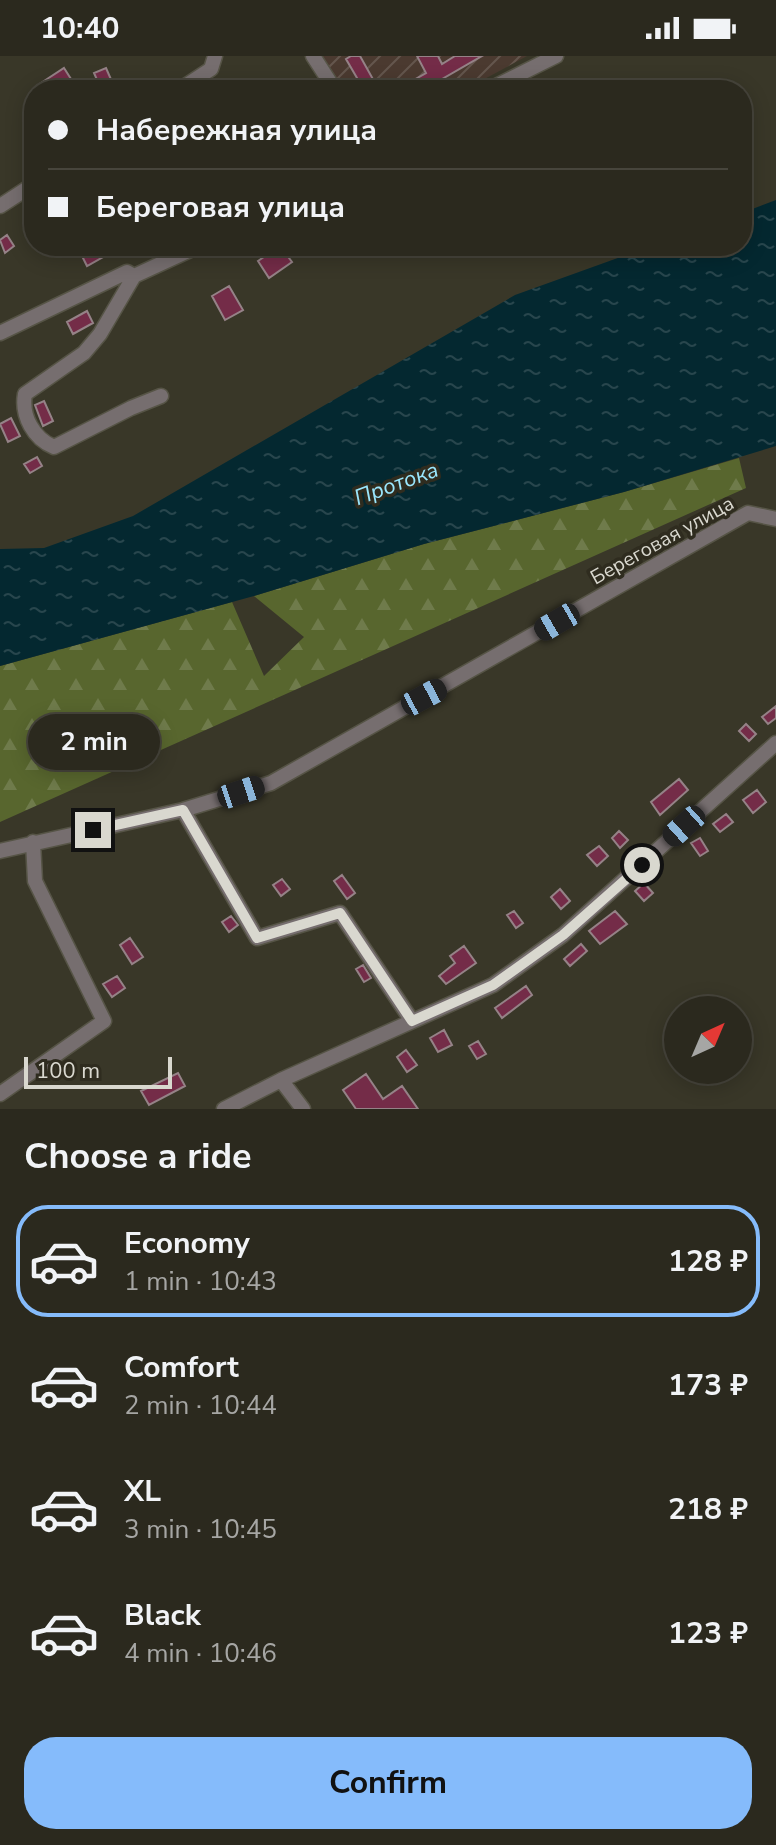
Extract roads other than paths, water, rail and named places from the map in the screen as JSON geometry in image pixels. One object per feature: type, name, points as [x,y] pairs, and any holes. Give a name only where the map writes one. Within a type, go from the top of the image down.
[{"type":"street","points":[[194,80],[211,69],[215,56]]},
{"type":"street","points":[[313,56],[329,80]]},
{"type":"street","points":[[508,80],[556,56]]},
{"type":"street","points":[[0,206],[24,190]]},
{"type":"street","points":[[161,396],[54,447],[43,443],[32,429],[23,406],[25,394],[84,353],[100,334],[134,276],[177,256]]},
{"type":"street","points":[[0,333],[127,272],[134,276]]},
{"type":"street","name":"Береговая улица","points":[[0,851],[183,810],[271,783],[748,513],[776,519]]},
{"type":"street","points":[[224,1109],[281,1080],[493,985],[563,935],[776,743]]},
{"type":"street","points":[[183,810],[257,938],[340,913],[412,1021]]},
{"type":"street","points":[[0,1094],[104,1021],[35,881],[33,842]]},
{"type":"street","points":[[281,1080],[303,1109]]},
{"type":"water","name":"Протока","points":[[776,200],[776,446],[624,492],[424,544],[254,596],[0,666],[0,549],[44,548],[133,516],[515,295],[623,256],[752,256],[752,209]]}]
